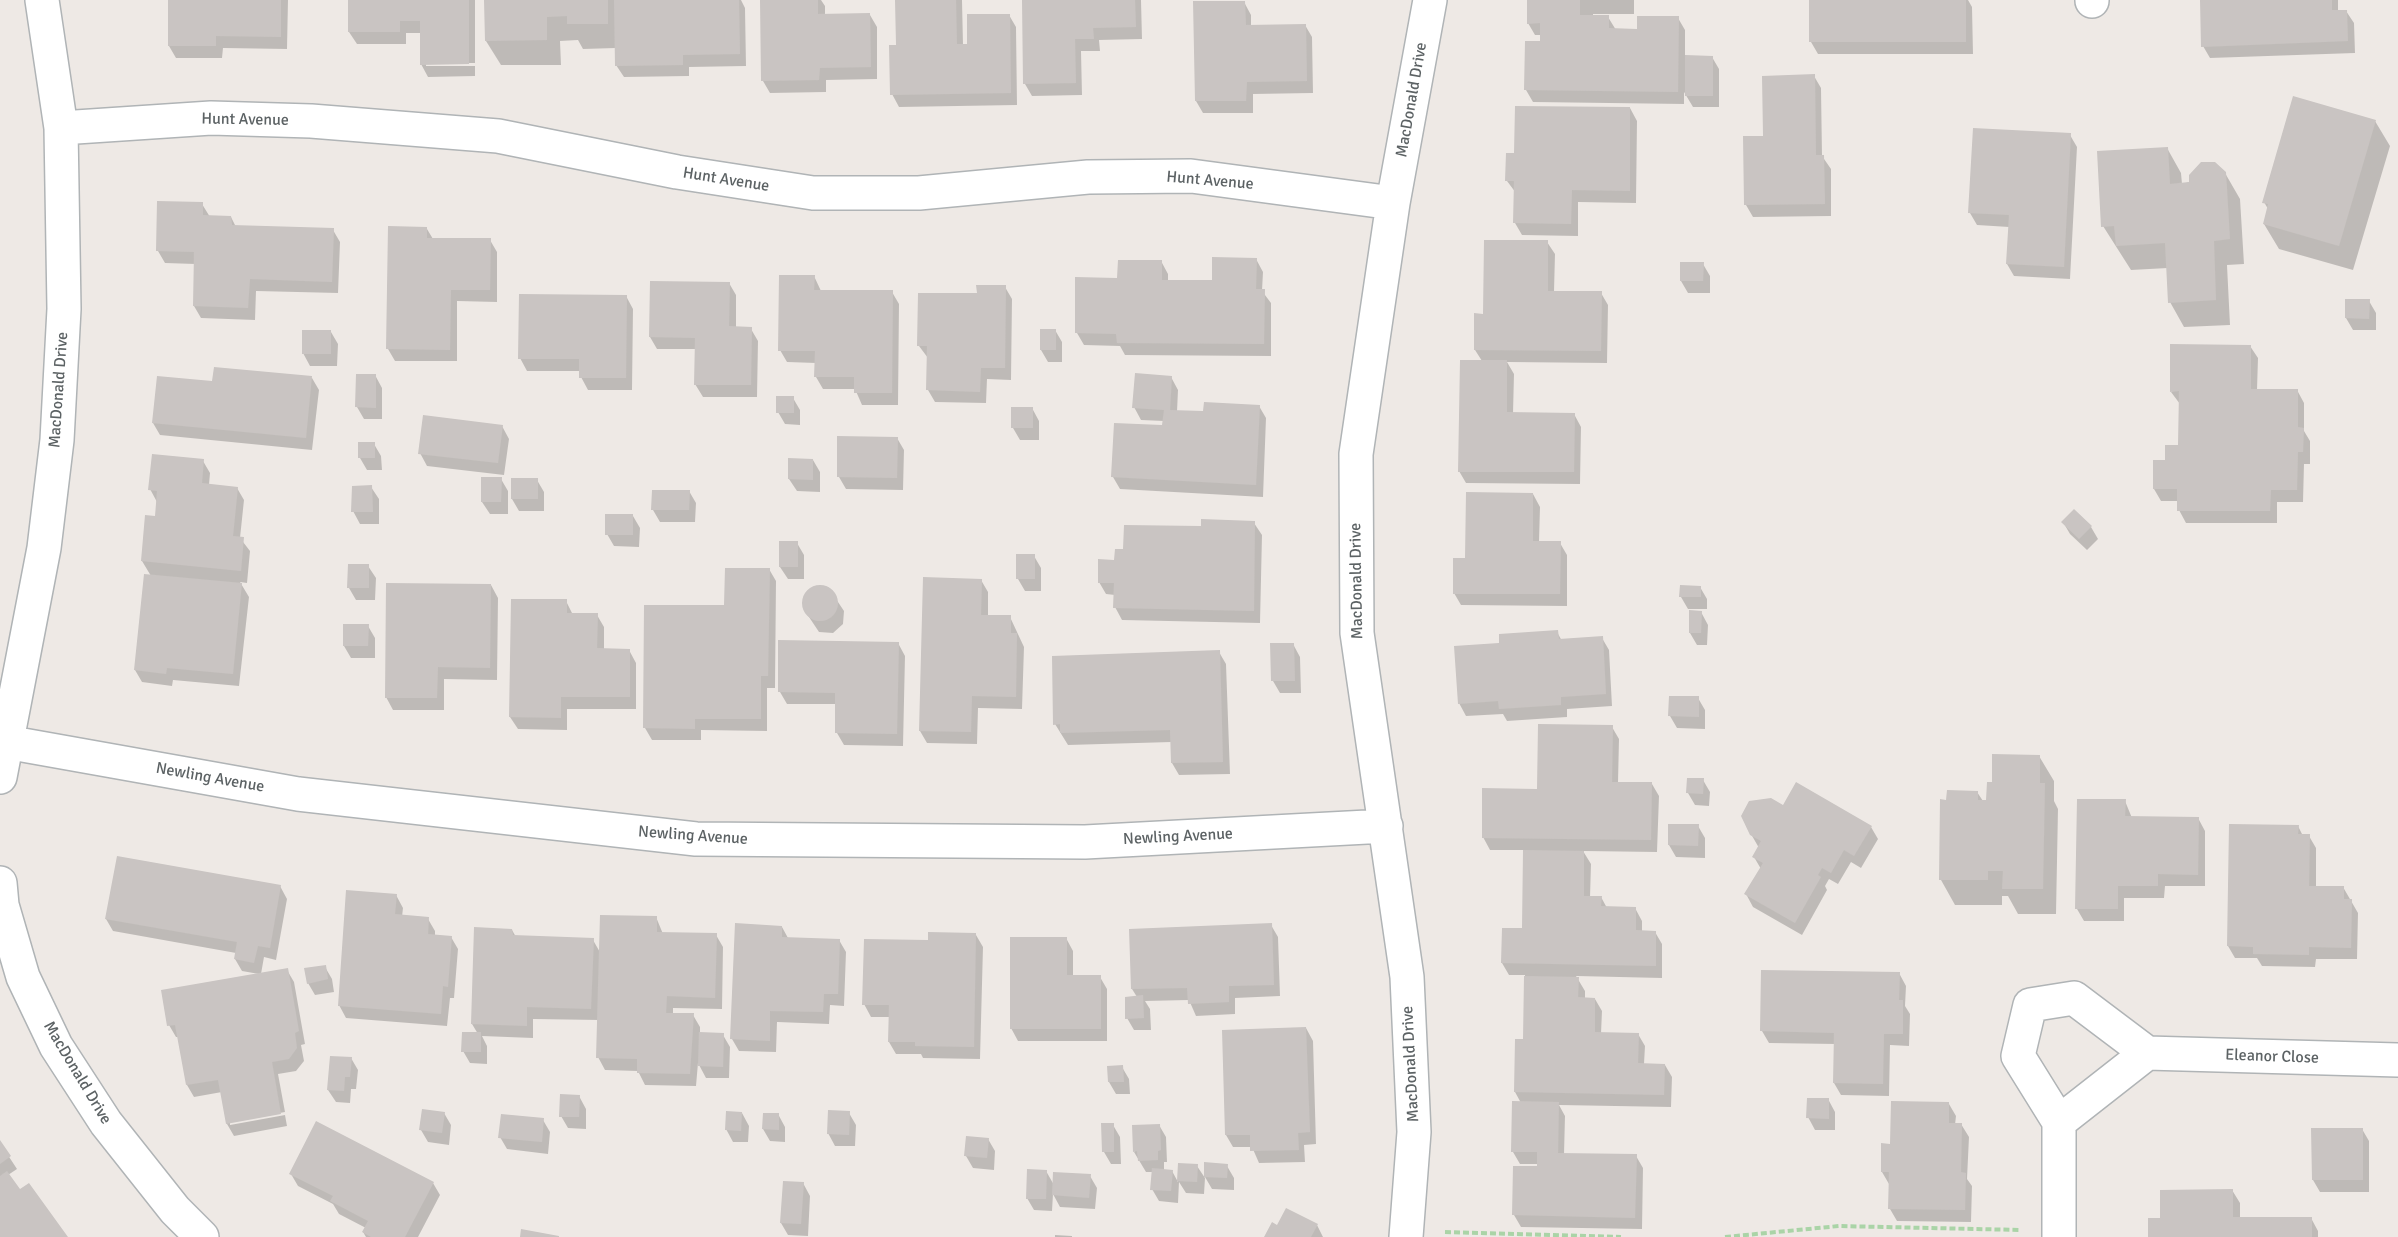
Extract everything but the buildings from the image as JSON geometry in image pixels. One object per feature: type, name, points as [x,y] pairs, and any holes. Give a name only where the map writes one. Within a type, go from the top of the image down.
[{"type":"street","name":"MacDonald Drive","points":[[0,777],[44,548],[57,440],[64,309],[61,128],[42,0]]},
{"type":"street","name":"MacDonald Drive","points":[[1422,1235],[1407,989],[1386,826],[1357,633],[1356,454],[1393,202],[1430,0]]},
{"type":"street","name":"Hunt Avenue","points":[[61,128],[211,118],[311,121],[486,135],[677,172],[813,193],[919,193],[1088,177],[1191,176],[1393,202]]},
{"type":"street","name":"Newling Avenue","points":[[6,742],[298,794],[696,839],[1084,842],[1386,826]]},
{"type":"street","name":"MacDonald Drive","points":[[0,884],[2,905],[24,977],[57,1046],[106,1123],[175,1210],[202,1237]]},
{"type":"street","points":[[2058,1237],[2060,1122],[2018,1056],[2030,1005],[2074,999],[2147,1053],[2060,1122]]},
{"type":"street","name":"Eleanor Close","points":[[2147,1053],[2398,1060]]},
{"type":"path","points":[[1725,1237],[1839,1226],[2023,1230]]},
{"type":"path","points":[[1422,1235],[1621,1237]]}]
